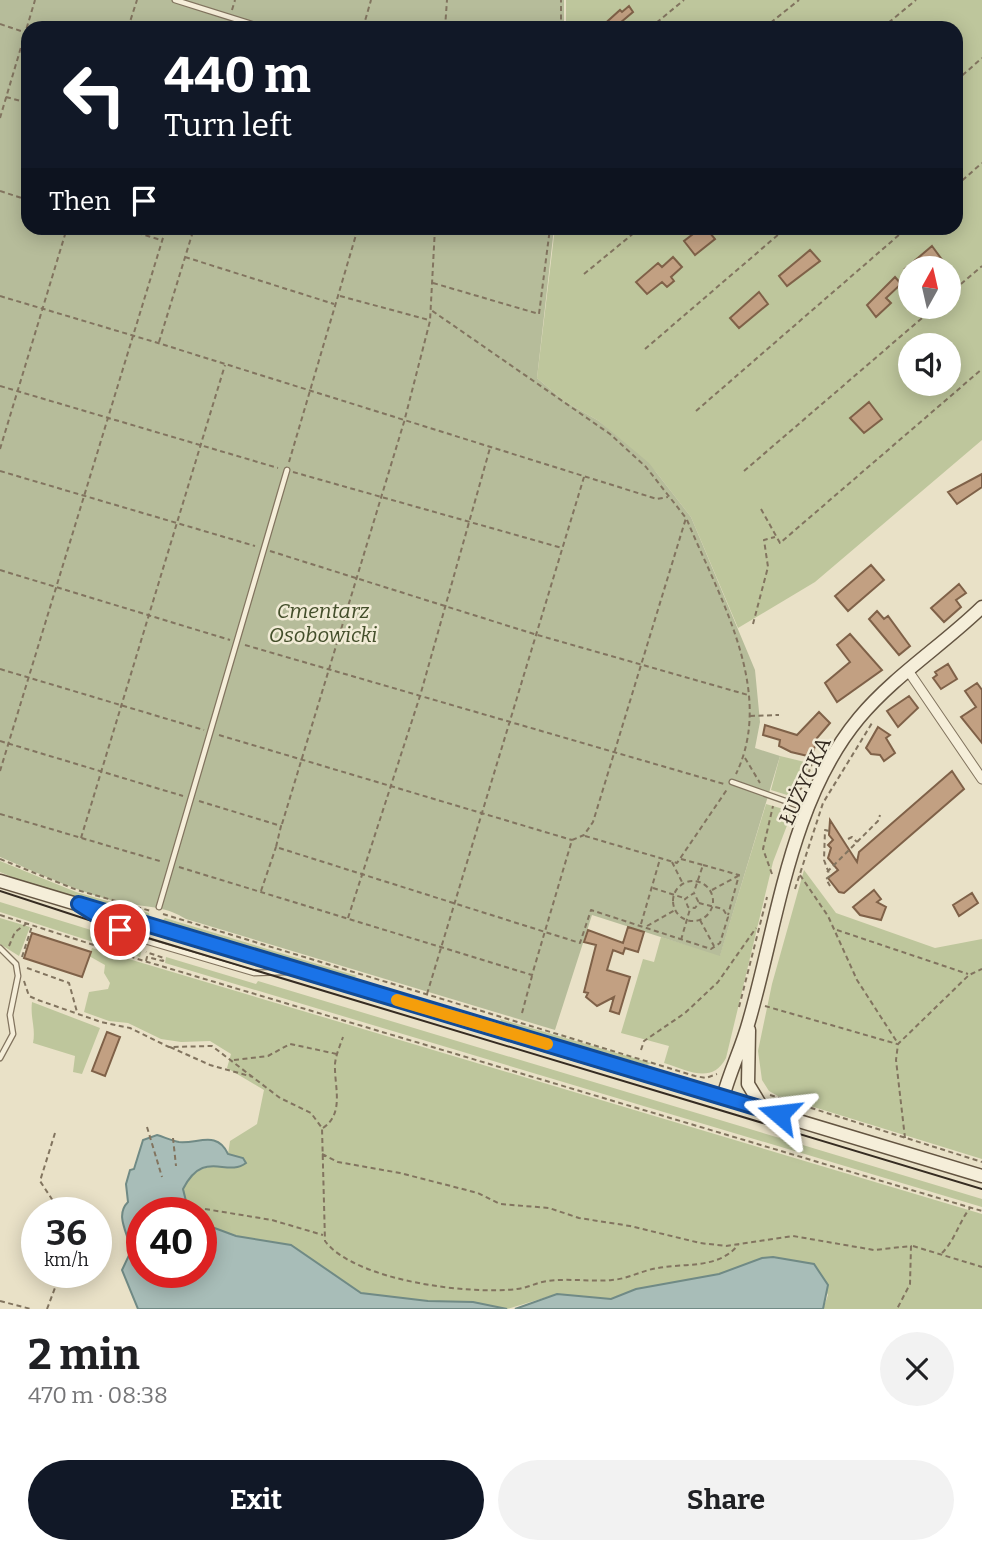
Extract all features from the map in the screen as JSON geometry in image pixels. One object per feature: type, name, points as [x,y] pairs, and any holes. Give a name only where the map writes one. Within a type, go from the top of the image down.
[{"type":"street","name":"ŁUŻYCKA","points":[[723,1097],[749,1023],[766,945],[809,809],[822,778],[860,717],[982,607]]},
{"type":"street","points":[[909,672],[982,779]]},
{"type":"street","points":[[0,881],[982,1177]]},
{"type":"street","name":"ŁUŻYCKA","points":[[748,1084],[749,1023]]},
{"type":"street","points":[[723,1097],[748,1084],[763,1109]]},
{"type":"lane","points":[[174,0],[242,21]]},
{"type":"lane","points":[[159,908],[287,470]]},
{"type":"lane","points":[[731,784],[809,809]]},
{"type":"lane","points":[[0,948],[16,964],[18,976],[10,1015],[13,1034],[0,1058]]},
{"type":"path","points":[[28,21],[35,0]]},
{"type":"path","points":[[130,21],[137,0]]},
{"type":"path","points":[[365,21],[371,0]]},
{"type":"path","points":[[446,21],[447,0]]},
{"type":"path","points":[[561,0],[561,21]]},
{"type":"path","points":[[658,21],[684,0]]},
{"type":"path","points":[[773,21],[799,0]]},
{"type":"path","points":[[890,21],[916,0]]},
{"type":"path","points":[[0,24],[21,31]]},
{"type":"path","points":[[0,118],[21,45]]},
{"type":"path","points":[[963,75],[982,58]]},
{"type":"path","points":[[6,96],[21,101]]},
{"type":"path","points":[[963,180],[982,163]]},
{"type":"path","points":[[0,191],[21,198]]},
{"type":"path","points":[[0,449],[65,235]]},
{"type":"path","points":[[143,235],[162,241]]},
{"type":"path","points":[[0,771],[164,235]]},
{"type":"path","points":[[159,343],[192,235]]},
{"type":"path","points":[[287,470],[356,235]]},
{"type":"path","points":[[261,892],[404,422],[430,321],[434,235]]},
{"type":"path","points":[[433,283],[540,314],[549,235]]},
{"type":"path","points":[[584,274],[631,235]]},
{"type":"path","points":[[645,349],[778,235]]},
{"type":"path","points":[[696,411],[900,235]]},
{"type":"path","points":[[185,257],[336,304]]},
{"type":"path","points":[[961,284],[982,267]]},
{"type":"path","points":[[339,295],[430,321]]},
{"type":"path","points":[[0,296],[657,499],[669,496]]},
{"type":"path","points":[[431,310],[610,434],[646,467],[686,518],[746,666],[748,716],[744,757],[731,784],[677,863],[584,835]]},
{"type":"path","points":[[744,471],[921,319]]},
{"type":"path","points":[[81,838],[225,364]]},
{"type":"path","points":[[761,509],[780,543],[982,369]]},
{"type":"path","points":[[0,387],[200,447],[562,548]]},
{"type":"path","points":[[348,919],[420,696],[490,446]]},
{"type":"path","points":[[0,471],[534,634],[748,695]]},
{"type":"path","points":[[426,995],[584,476]]},
{"type":"path","points":[[0,670],[572,840],[584,835],[593,822],[686,518]]},
{"type":"path","points":[[753,624],[768,567],[764,540],[776,537]]},
{"type":"path","points":[[0,570],[508,723],[731,784]]},
{"type":"path","points":[[877,714],[823,803],[800,874],[835,929],[857,980],[898,1044]]},
{"type":"path","points":[[748,716],[779,715]]},
{"type":"path","points":[[0,741],[281,826]]},
{"type":"path","points":[[744,757],[765,789]]},
{"type":"path","points":[[789,797],[803,788]]},
{"type":"path","points":[[774,875],[763,849],[775,799]]},
{"type":"path","points":[[0,814],[532,975]]},
{"type":"path","points":[[827,872],[858,843],[880,816]]},
{"type":"path","points":[[829,831],[825,831],[823,849],[830,876],[826,879],[830,886]]},
{"type":"path","points":[[848,839],[852,837],[858,843]]},
{"type":"path","points":[[522,1013],[572,840]]},
{"type":"path","points":[[276,847],[580,943],[591,910],[711,949],[720,943],[739,876]]},
{"type":"path","points":[[641,925],[661,858]]},
{"type":"path","points":[[0,859],[77,890],[695,1076],[706,1078],[722,1070]]},
{"type":"path","points":[[680,859],[739,876]]},
{"type":"path","points":[[671,861],[683,883]]},
{"type":"path","points":[[652,888],[685,898],[694,893],[703,865]]},
{"type":"path","points":[[711,891],[739,876]]},
{"type":"path","points":[[698,881],[711,891],[712,906],[699,919],[687,920],[675,911],[673,895],[683,883],[698,881]]},
{"type":"path","points":[[694,893],[698,896],[699,903]]},
{"type":"path","points":[[681,940],[690,908],[685,898]]},
{"type":"path","points":[[690,908],[699,903],[712,906],[723,909],[727,918]]},
{"type":"path","points":[[647,927],[675,911]]},
{"type":"path","points":[[0,915],[146,962],[982,1211]]},
{"type":"path","points":[[699,919],[714,947]]},
{"type":"path","points":[[7,953],[15,932],[27,923]]},
{"type":"path","points":[[33,925],[16,964],[69,983],[77,1013]]},
{"type":"path","points":[[641,1050],[643,1041],[685,1013],[718,982],[758,925]]},
{"type":"path","points":[[835,929],[969,975]]},
{"type":"path","points":[[141,960],[147,950],[164,958],[163,961],[147,957],[146,962]]},
{"type":"path","points":[[905,1138],[896,1060],[898,1044],[969,975],[982,969]]},
{"type":"path","points":[[18,976],[26,983],[29,996],[130,1028],[210,1065],[255,1077]]},
{"type":"path","points":[[765,1006],[898,1044]]},
{"type":"path","points":[[322,1128],[333,1119],[336,1108],[337,1054],[343,1037]]},
{"type":"path","points":[[233,1060],[268,1056],[289,1044],[337,1054]]},
{"type":"path","points":[[169,1047],[212,1046],[280,1098],[311,1112],[322,1128],[324,1236],[332,1250],[373,1273],[431,1284],[519,1289],[547,1281],[614,1280],[659,1267],[705,1264],[722,1257],[738,1245]]},
{"type":"path","points":[[767,1094],[799,1107],[982,1162]]},
{"type":"path","points":[[147,1127],[162,1177]]},
{"type":"path","points":[[50,1197],[40,1181],[55,1133]]},
{"type":"path","points":[[173,1138],[176,1166]]},
{"type":"path","points":[[322,1154],[338,1162],[400,1173],[478,1193],[500,1204],[549,1208],[579,1218],[630,1226],[700,1243],[738,1245],[793,1236],[874,1250],[911,1246],[982,1267]]},
{"type":"path","points":[[941,1253],[952,1243],[956,1229],[970,1208]]},
{"type":"path","points":[[217,1211],[286,1223],[324,1236]]},
{"type":"path","points":[[897,1309],[910,1284],[911,1246]]},
{"type":"path","points":[[47,1309],[55,1288]]},
{"type":"path","points":[[0,1301],[31,1309]]},
{"type":"green space","name":"Cmentarz Osobowicki","points":[[0,0],[564,0],[564,21],[21,21],[21,235],[553,235],[537,378],[564,401],[599,421],[649,463],[691,517],[755,670],[760,722],[755,748],[780,756],[720,956],[592,915],[555,1030],[186,919],[165,910],[96,896],[0,857]]},
{"type":"green space","points":[[566,0],[982,0],[982,440],[815,582],[738,628],[691,517],[656,472],[599,421],[564,401],[537,378],[554,235],[963,235],[963,21],[566,21]]},
{"type":"green space","points":[[780,756],[809,763],[801,786],[787,795],[771,790]]},
{"type":"green space","points":[[766,804],[790,811],[791,815],[773,862],[726,1058],[714,1071],[690,1072],[664,1063],[669,1046],[621,1033],[643,959],[654,962],[661,937],[720,955]]},
{"type":"green space","points":[[0,861],[76,892],[149,913],[150,920],[24,882],[0,872]]},
{"type":"green space","points":[[804,870],[836,913],[935,948],[982,939],[982,1159],[778,1096],[769,1091],[762,1080],[758,1051],[772,984]]},
{"type":"green space","points":[[0,902],[143,946],[140,957],[0,912]]},
{"type":"green space","points":[[0,918],[30,927],[19,956],[0,944]]},
{"type":"green space","points":[[165,918],[357,976],[348,980],[160,923]]},
{"type":"green space","points":[[92,948],[982,1214],[982,1309],[823,1309],[828,1295],[814,1264],[754,1261],[719,1274],[636,1289],[611,1299],[557,1294],[507,1309],[473,1302],[428,1301],[361,1293],[291,1245],[236,1236],[217,1229],[217,1197],[185,1197],[183,1189],[187,1182],[204,1168],[234,1168],[228,1154],[230,1141],[257,1124],[264,1090],[227,1068],[231,1054],[210,1041],[181,1042],[161,1039],[128,1023],[109,1021],[84,1012],[89,992],[108,989],[110,983],[104,973],[105,965],[89,956]]},
{"type":"green space","points":[[166,957],[256,984],[258,981],[982,1199],[982,1207],[165,963]]},
{"type":"green space","points":[[32,1002],[100,1028],[82,1074],[73,1072],[75,1056],[33,1043]]},
{"type":"green space","points":[[500,1019],[651,1063],[647,1065],[503,1026]]},
{"type":"water","points":[[157,1135],[179,1142],[213,1140],[224,1147],[228,1154],[243,1158],[246,1163],[238,1167],[215,1166],[199,1170],[183,1189],[185,1197],[127,1197],[126,1184],[143,1140]]},
{"type":"water","points":[[126,1204],[126,1232],[122,1219]]},
{"type":"water","points":[[217,1229],[236,1236],[291,1245],[361,1293],[428,1301],[473,1302],[507,1309],[138,1309],[129,1288],[217,1288]]},
{"type":"water","points":[[773,1257],[814,1264],[828,1285],[823,1309],[515,1309],[557,1294],[611,1299],[636,1289],[719,1274],[762,1258]]},
{"type":"water","points":[[126,1262],[126,1280],[122,1270]]},
{"type":"building","points":[[629,6],[633,12],[622,21],[608,21],[620,10],[622,12]]},
{"type":"building","points":[[692,235],[712,235],[715,239],[695,255],[684,241]]},
{"type":"building","points":[[932,246],[939,256],[920,256]]},
{"type":"building","points":[[810,250],[820,261],[787,286],[779,276]]},
{"type":"building","points":[[673,257],[682,267],[671,277],[674,281],[667,287],[662,282],[647,294],[636,282],[658,263],[662,267]]},
{"type":"building","points":[[895,277],[898,287],[886,298],[891,303],[876,317],[867,305]]},
{"type":"building","points":[[759,292],[768,304],[739,328],[730,318]]},
{"type":"building","points":[[869,402],[882,419],[864,433],[850,418]]},
{"type":"building","points":[[982,474],[982,487],[957,504],[948,492]]},
{"type":"building","points":[[871,565],[884,580],[848,611],[835,596]]},
{"type":"building","points":[[959,584],[966,593],[956,600],[961,607],[944,622],[931,608]]},
{"type":"building","points":[[877,611],[884,619],[888,616],[910,646],[899,655],[869,619]]},
{"type":"building","points":[[850,634],[882,670],[837,702],[825,683],[850,662],[837,645]]},
{"type":"building","points":[[948,664],[957,679],[941,689],[933,678],[937,675],[935,672]]},
{"type":"building","points":[[977,683],[982,690],[982,743],[961,717],[976,707],[965,691]]},
{"type":"building","points":[[909,696],[918,708],[898,727],[887,711]]},
{"type":"building","points":[[819,712],[830,723],[817,738],[812,757],[791,752],[779,746],[780,740],[763,735],[765,725],[797,735]]},
{"type":"building","points":[[878,727],[890,735],[886,738],[895,753],[884,761],[880,755],[871,754],[866,748]]},
{"type":"building","points":[[952,771],[964,789],[844,893],[839,892],[828,878],[838,870],[828,858],[831,848],[828,845],[833,840],[829,835],[830,820],[857,862],[859,852]]},
{"type":"building","points":[[874,890],[881,899],[877,902],[886,907],[881,920],[860,915],[853,907]]},
{"type":"building","points":[[972,893],[978,903],[959,916],[953,905]]},
{"type":"building","points":[[628,927],[644,932],[638,952],[625,948],[623,954],[613,950],[607,970],[630,977],[619,1014],[610,1011],[614,997],[597,1006],[586,997],[588,993],[584,992],[596,945],[584,942],[588,930],[623,943]]},
{"type":"building","points":[[32,933],[91,952],[82,977],[24,958]]},
{"type":"building","points":[[107,1032],[120,1037],[105,1076],[92,1071]]},
{"type":"tram line","points":[[0,891],[982,1189]]},
{"type":"slow traffic","points":[[397,1000],[547,1044]]},
{"type":"route","points":[[120,930],[79,904],[779,1114]]}]
